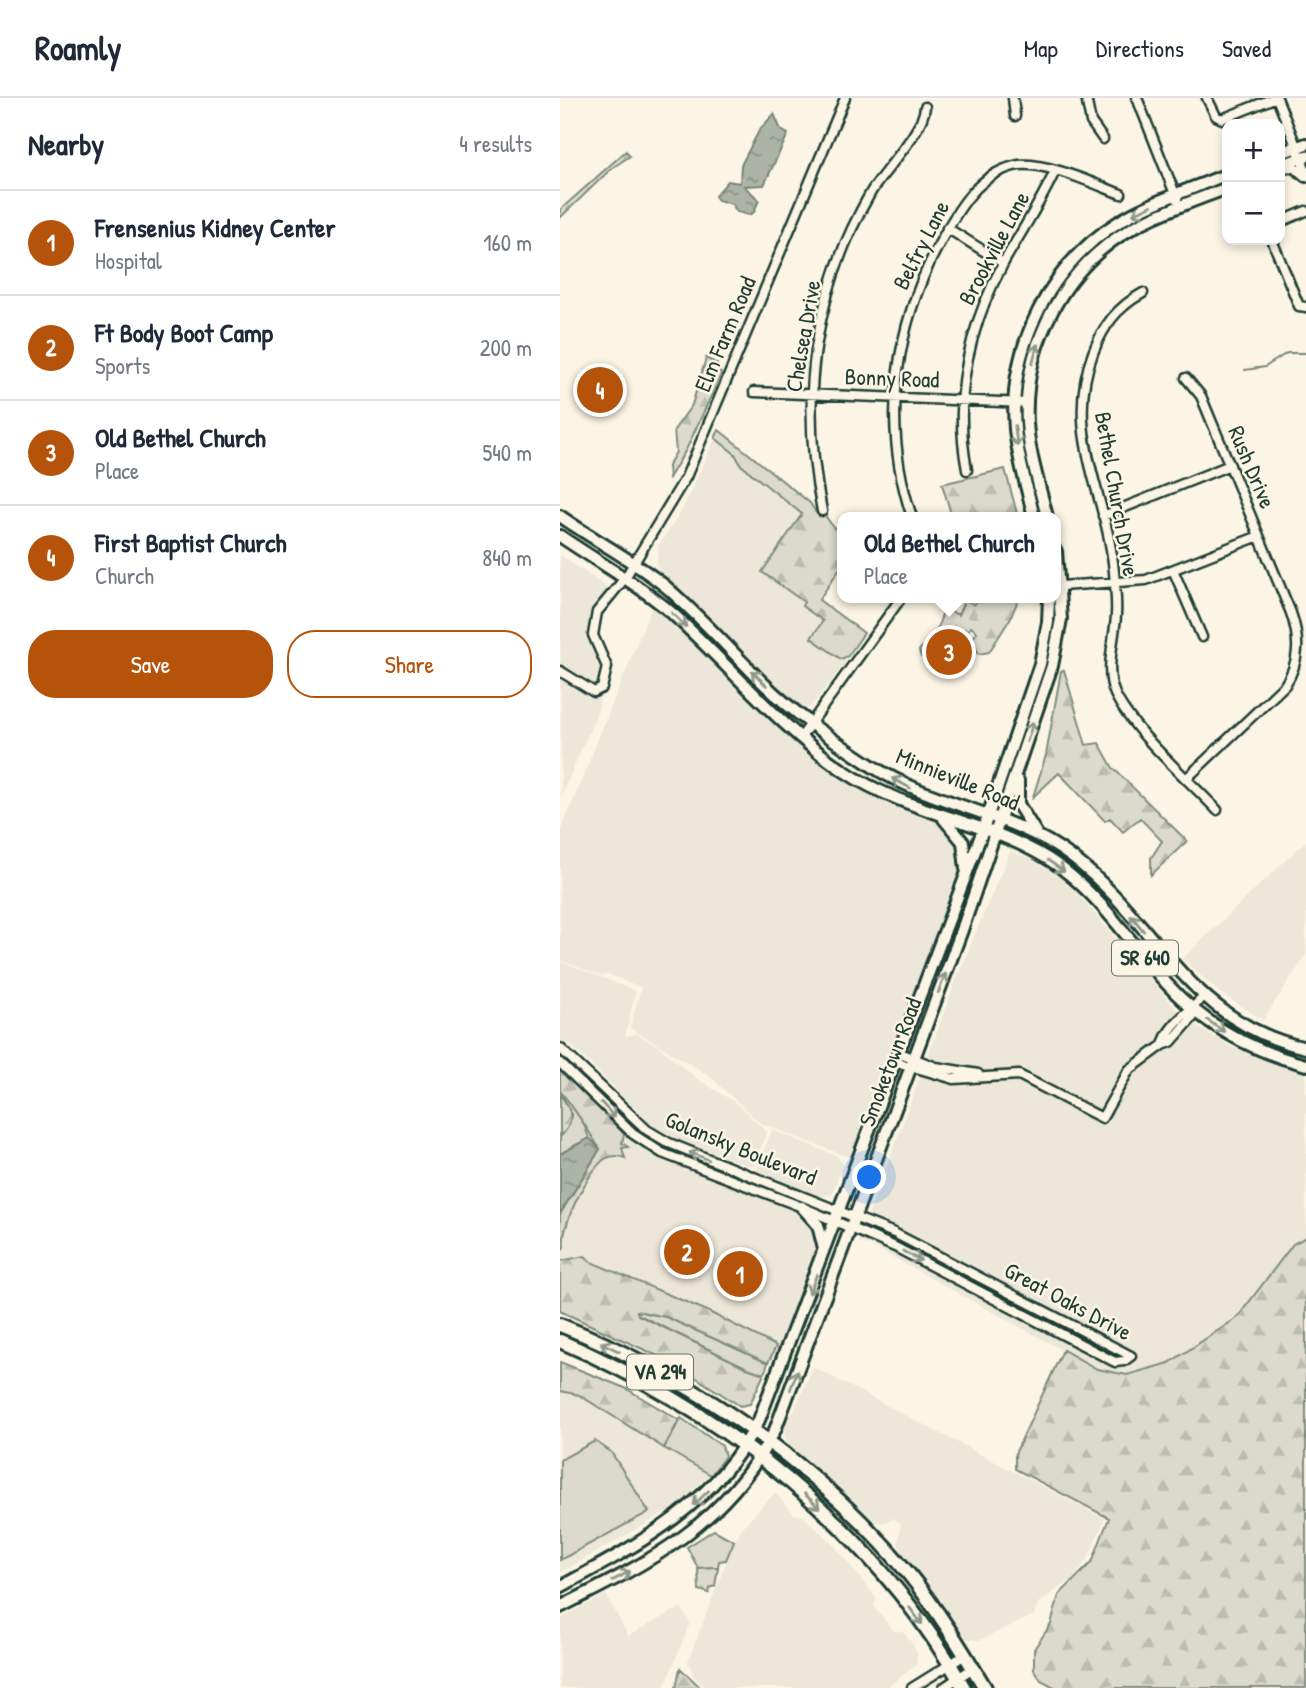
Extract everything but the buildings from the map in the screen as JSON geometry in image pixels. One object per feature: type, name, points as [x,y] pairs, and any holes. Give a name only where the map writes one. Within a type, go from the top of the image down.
[{"type":"highway","name":"VA 294","points":[[560,1325],[645,1364],[712,1403],[768,1443],[821,1486],[879,1541],[928,1600],[985,1688]]},
{"type":"highway","name":"VA 294","points":[[560,1342],[639,1379],[744,1446],[817,1506],[879,1570],[961,1683]]},
{"type":"main road","points":[[1285,164],[1303,157]]},
{"type":"main road","points":[[1285,166],[1295,167],[1306,173]]},
{"type":"main road","points":[[1033,512],[1017,444],[1015,402],[1023,349],[1036,315],[1055,283],[1077,256],[1106,230],[1137,211],[1222,176]]},
{"type":"main road","points":[[1046,512],[1028,436],[1027,403],[1036,349],[1048,319],[1068,285],[1090,260],[1121,235],[1222,190]]},
{"type":"main road","name":"Minnieville Road","points":[[560,516],[634,564],[686,605],[765,684],[810,723],[899,782],[1038,835],[1072,856],[1103,883],[1176,970],[1204,996],[1252,1029],[1306,1048]]},
{"type":"main road","name":"Minnieville Road","points":[[560,536],[625,578],[674,615],[753,695],[842,770],[876,790],[1040,854],[1074,878],[1096,898],[1166,983],[1193,1009],[1242,1042],[1306,1065]]},
{"type":"main road","name":"Smoketown Road","points":[[560,1587],[674,1521],[705,1494],[753,1432],[825,1253],[984,830],[1040,664],[1049,603]]},
{"type":"main road","name":"Smoketown Road","points":[[560,1607],[647,1561],[695,1531],[730,1497],[768,1443],[799,1368],[996,835],[1058,646],[1060,603]]},
{"type":"main road","points":[[1019,766],[1018,804],[1025,820],[1038,835]]},
{"type":"main road","points":[[965,807],[983,803],[998,787]]},
{"type":"main road","points":[[942,817],[963,842],[966,856],[965,883]]},
{"type":"main road","points":[[803,1207],[818,1225],[825,1253]]},
{"type":"street","name":"Elm Farm Road","points":[[560,671],[594,692],[602,688],[607,667],[592,628],[597,612],[625,578],[686,477],[845,98]]},
{"type":"street","points":[[1013,98],[1015,116]]},
{"type":"street","points":[[1086,98],[1091,122],[1103,139]]},
{"type":"street","points":[[1136,98],[1180,207]]},
{"type":"street","points":[[1208,98],[1216,116],[1222,119],[1276,98],[1301,145],[1306,173]]},
{"type":"street","name":"Chelsea Drive","points":[[822,511],[810,435],[810,394],[819,329],[839,257],[863,207],[891,162],[920,124],[925,107]]},
{"type":"street","name":"Belfry Lane","points":[[911,512],[898,459],[895,397],[898,362],[912,303],[947,228],[971,193],[1001,171],[1030,164],[1121,194]]},
{"type":"street","name":"Brookville Lane","points":[[967,470],[961,400],[965,365],[975,325],[1003,263],[1055,171]]},
{"type":"street","points":[[1285,220],[1306,211]]},
{"type":"street","points":[[947,228],[1003,263]]},
{"type":"street","points":[[1274,245],[1299,306],[1306,307]]},
{"type":"street","name":"Bethel Church Drive","points":[[1143,293],[1123,305],[1106,324],[1089,362],[1081,395],[1083,435],[1112,554],[1116,611],[1110,663],[1111,685],[1130,718],[1217,810]]},
{"type":"street","name":"Rush Drive","points":[[1186,377],[1202,396],[1294,622],[1297,641],[1295,668],[1277,695],[1187,778]]},
{"type":"street","name":"Bonny Road","points":[[754,392],[1027,403]]},
{"type":"street","points":[[1103,516],[1230,465]]},
{"type":"street","points":[[1061,586],[1146,580],[1174,572],[1259,536]]},
{"type":"street","points":[[1174,572],[1202,637]]},
{"type":"street","points":[[801,737],[897,603]]},
{"type":"street","points":[[898,1058],[954,1079],[981,1075],[1019,1075],[1102,1118],[1129,1070],[1177,1036],[1193,1017],[1193,1009],[1204,996]]},
{"type":"street","name":"Golansky Boulevard","points":[[560,1048],[652,1133],[690,1152],[855,1216]]},
{"type":"street","name":"Golansky Boulevard","points":[[560,1063],[645,1143],[685,1163],[803,1207],[850,1228]]},
{"type":"street","points":[[645,1143],[652,1133]]},
{"type":"street","name":"Great Oaks Drive","points":[[850,1228],[895,1247],[1114,1361],[1124,1362],[1131,1356],[929,1250],[855,1216]]},
{"type":"street","points":[[912,1688],[965,1655]]},
{"type":"street","points":[[943,1688],[961,1683],[973,1668]]},
{"type":"shaded area","points":[[719,430],[810,503],[763,572],[823,621],[811,638],[846,662],[810,708],[801,707],[768,678],[662,575],[657,565],[659,545],[681,512]]},
{"type":"shaded area","points":[[560,555],[608,588],[594,610],[588,633],[603,674],[598,711],[561,796]]},
{"type":"shaded area","points":[[655,599],[831,761],[942,817],[954,828],[966,866],[859,1161],[760,1123],[707,1074],[630,1028],[641,988],[608,974],[601,976],[560,960],[560,833]]},
{"type":"shaded area","points":[[1306,841],[1306,955],[1263,1020],[1220,993],[1182,959]]},
{"type":"shaded area","points":[[1010,851],[1031,859],[1059,877],[1080,896],[1175,1008],[1201,1029],[1232,1047],[1306,1074],[1306,1237],[1293,1244],[1237,1318],[1169,1363],[1127,1375],[1097,1369],[870,1245],[858,1243],[956,980]]},
{"type":"shaded area","points":[[560,961],[636,991],[625,1036],[637,1034],[658,1046],[696,1078],[736,1103],[767,1132],[753,1167],[662,1135],[572,1046],[560,1040]]},
{"type":"shaded area","points":[[621,1128],[667,1159],[801,1211],[814,1221],[818,1249],[782,1343],[772,1359],[659,1303],[560,1278],[560,1227],[571,1198]]},
{"type":"shaded area","points":[[772,1130],[837,1156],[843,1164],[832,1194],[821,1197],[756,1171]]},
{"type":"shaded area","points":[[813,1367],[1105,1519],[1088,1558],[1074,1578],[1038,1603],[1034,1615],[980,1640],[967,1639],[959,1633],[942,1602],[903,1554],[898,1543],[901,1524],[894,1518],[882,1523],[872,1519],[786,1442],[783,1427],[794,1411]]},
{"type":"shaded area","points":[[560,1391],[579,1395],[710,1474],[680,1504],[560,1573]]},
{"type":"shaded area","points":[[775,1493],[794,1514],[803,1516],[834,1545],[876,1598],[874,1607],[894,1631],[902,1631],[912,1643],[917,1654],[916,1665],[886,1688],[707,1688],[695,1678],[688,1661],[735,1540],[744,1525]]},
{"type":"shaded area","points":[[606,1594],[628,1636],[681,1607],[690,1623],[664,1688],[560,1688],[560,1619]]},
{"type":"green space","points":[[626,151],[630,156],[612,168],[560,218],[560,210]]},
{"type":"green space","points":[[706,358],[717,364],[721,375],[686,450],[669,478],[668,466],[676,452],[674,430],[692,405]]},
{"type":"green space","points":[[719,430],[810,503],[817,514],[824,514],[834,528],[837,528],[837,573],[819,600],[864,633],[848,656],[841,659],[811,638],[823,621],[802,606],[804,602],[762,572],[802,514],[741,465],[735,454],[715,438]]},
{"type":"green space","points":[[1005,469],[1017,512],[950,512],[942,484]]},
{"type":"green space","points":[[963,603],[1017,603],[989,652],[979,654],[971,641],[977,632],[971,627],[968,630],[950,629],[926,656],[921,657],[919,651],[938,627],[944,608],[958,615]]},
{"type":"green space","points":[[1064,670],[1086,745],[1099,743],[1113,768],[1187,841],[1151,875],[1151,858],[1162,841],[1140,818],[1123,832],[1110,818],[1105,821],[1059,773],[1033,797],[1046,755],[1061,671]]},
{"type":"green space","points":[[560,1072],[565,1072],[624,1134],[622,1143],[628,1147],[622,1148],[625,1158],[616,1156],[605,1159],[591,1175],[571,1213],[566,1226],[564,1247],[560,1253],[560,1214],[600,1149],[560,1091]]},
{"type":"green space","points":[[560,1091],[579,1111],[589,1138],[560,1154],[560,1137],[572,1115]]},
{"type":"green space","points":[[560,1095],[570,1111],[570,1122],[560,1137]]},
{"type":"green space","points":[[1306,1237],[1306,1688],[1056,1688],[1041,1680],[1034,1670],[1034,1649],[1051,1624],[1059,1595],[1092,1562],[1109,1518],[1015,1469],[1015,1454],[1063,1350],[1097,1369],[1127,1375],[1169,1363],[1237,1318],[1293,1244]]},
{"type":"green space","points":[[585,1256],[591,1262],[705,1310],[776,1346],[768,1363],[666,1317],[637,1311],[638,1315],[764,1374],[750,1404],[740,1406],[673,1363],[560,1311],[560,1261]]},
{"type":"green space","points":[[637,1311],[666,1317],[768,1363],[764,1374],[637,1314]]},
{"type":"green space","points":[[560,1362],[625,1388],[679,1420],[664,1448],[579,1395],[560,1391]]},
{"type":"green space","points":[[681,1418],[722,1446],[725,1456],[711,1475],[664,1448]]},
{"type":"green space","points":[[595,1441],[611,1452],[649,1512],[560,1560],[560,1460]]},
{"type":"green space","points":[[714,1530],[734,1541],[726,1560],[719,1561],[718,1567],[698,1568],[687,1547]]},
{"type":"green space","points":[[718,1567],[715,1586],[710,1588],[709,1593],[699,1590],[698,1568]]},
{"type":"green space","points":[[680,1668],[701,1688],[676,1688]]},
{"type":"water","points":[[774,114],[781,130],[788,134],[764,185],[744,186],[759,200],[754,212],[749,215],[737,212],[732,204],[718,200],[715,196],[728,181],[740,183],[741,165],[760,129]]},
{"type":"water","points":[[589,1138],[600,1149],[560,1214],[560,1154]]},
{"type":"waterway","points":[[1245,370],[1265,367],[1287,353],[1306,353]]},
{"type":"place","name":"First Baptist Church","points":[[600,390]]},
{"type":"place","name":"Old Bethel Church","points":[[949,652]]},
{"type":"place","name":"Ft Body Boot Camp","points":[[687,1252]]},
{"type":"place","name":"Frensenius Kidney Center","points":[[740,1274]]}]
